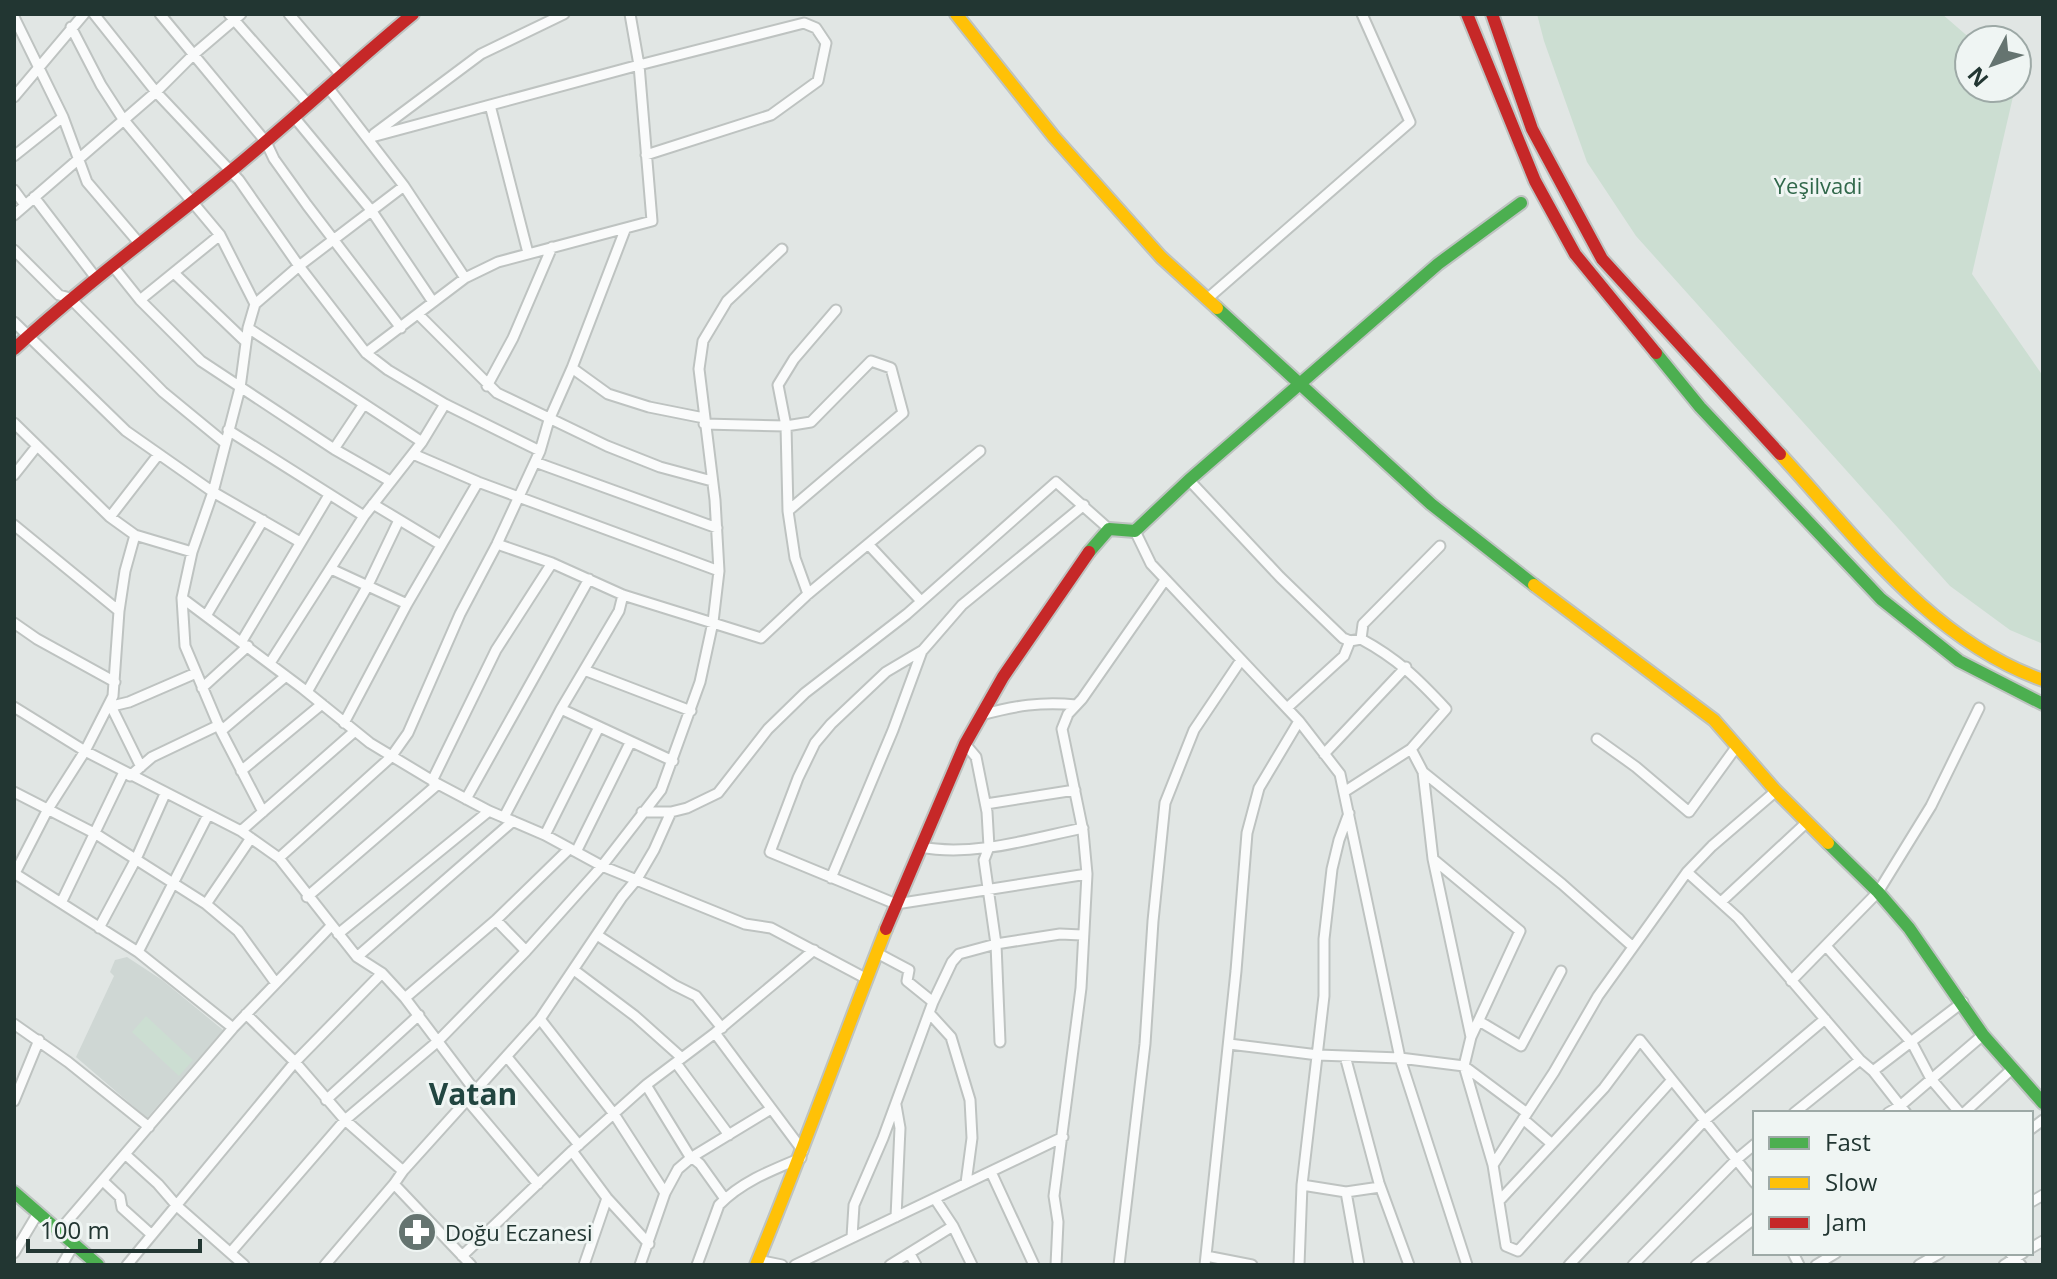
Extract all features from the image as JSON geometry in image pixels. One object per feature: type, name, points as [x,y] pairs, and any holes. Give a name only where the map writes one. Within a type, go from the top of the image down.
[{"type":"street","points":[[14,97],[84,14]]},
{"type":"street","points":[[94,14],[156,92],[231,171],[366,353],[445,404],[540,451]]},
{"type":"street","points":[[160,14],[266,142],[274,159],[401,328]]},
{"type":"street","points":[[368,138],[481,54],[564,14]]},
{"type":"street","points":[[366,353],[465,278],[498,262],[652,221],[639,65],[630,14]]},
{"type":"street","points":[[956,14],[1063,148],[1161,257],[1431,504],[1558,604],[1714,720],[1776,791],[1878,892],[1909,928],[1983,1035],[2043,1103]]},
{"type":"street","points":[[1207,299],[1410,122],[1362,14]]},
{"type":"street","points":[[1467,14],[1535,181],[1575,254],[1700,407],[1881,599],[1959,661],[2043,704]]},
{"type":"street","points":[[1492,14],[1532,129],[1602,259],[1927,612],[1938,622],[2023,673],[2043,680]]},
{"type":"street","points":[[14,215],[156,92],[235,16],[309,105]]},
{"type":"street","points":[[293,16],[340,74]]},
{"type":"street","points":[[14,349],[70,298],[266,142],[406,16]]},
{"type":"street","points":[[14,17],[63,117],[87,182],[139,243]]},
{"type":"street","points":[[368,138],[805,19],[816,28],[826,43],[818,81],[771,115],[646,155]]},
{"type":"street","points":[[71,27],[101,85],[123,119],[220,235],[255,304]]},
{"type":"street","points":[[327,86],[404,186],[465,278]]},
{"type":"street","points":[[490,105],[528,253]]},
{"type":"street","points":[[14,156],[63,117]]},
{"type":"street","points":[[294,117],[371,210],[433,302]]},
{"type":"street","points":[[263,812],[220,728],[185,646],[182,598],[192,552],[213,492],[240,388],[248,328],[255,304],[333,239],[404,186]]},
{"type":"street","points":[[14,190],[25,205]]},
{"type":"street","points":[[34,197],[96,278]]},
{"type":"street","points":[[642,812],[671,812],[687,808],[718,793],[768,729],[805,693],[921,601],[1056,482],[1109,529],[1135,531],[1189,480],[1438,264],[1521,203]]},
{"type":"street","points":[[279,858],[391,757],[408,733],[460,614],[540,451],[549,420],[625,230]]},
{"type":"street","points":[[140,300],[220,235]]},
{"type":"street","points":[[487,386],[513,338],[552,247]]},
{"type":"street","points":[[231,1252],[345,1120],[437,1042],[526,951],[602,866],[661,790],[700,682],[713,622],[719,571],[699,369],[703,341],[727,301],[782,249]]},
{"type":"street","points":[[14,250],[59,295],[70,298],[163,392],[225,443]]},
{"type":"street","points":[[112,265],[140,300],[201,361],[334,449],[390,481]]},
{"type":"street","points":[[174,273],[246,342]]},
{"type":"street","points":[[808,594],[795,558],[788,511],[786,426],[778,385],[794,359],[836,310]]},
{"type":"street","points":[[418,314],[487,386],[549,420],[660,467],[712,481]]},
{"type":"street","points":[[14,322],[126,431],[213,492],[300,542]]},
{"type":"street","points":[[248,328],[422,442]]},
{"type":"street","points":[[572,368],[608,394],[621,399],[704,421],[786,426],[811,422],[871,361],[891,368],[903,413],[788,511]]},
{"type":"street","points":[[334,449],[364,404]]},
{"type":"street","points":[[270,663],[364,516],[422,442],[445,404]]},
{"type":"street","points":[[14,423],[110,517],[135,535],[192,552]]},
{"type":"street","points":[[228,430],[364,516]]},
{"type":"street","points":[[14,475],[37,446]]},
{"type":"street","points":[[497,544],[552,563],[623,595],[761,638],[808,594],[980,451]]},
{"type":"street","points":[[413,454],[519,498],[719,571]]},
{"type":"street","points":[[110,517],[158,455]]},
{"type":"street","points":[[535,462],[717,528]]},
{"type":"street","points":[[1189,480],[1280,577],[1343,638],[1350,641],[1361,639],[1406,667],[1446,709],[1411,749],[1344,792]]},
{"type":"street","points":[[344,723],[407,604],[478,482]]},
{"type":"street","points":[[202,688],[245,644],[329,495]]},
{"type":"street","points":[[373,504],[441,545]]},
{"type":"street","points":[[1084,505],[962,605],[923,650],[886,672],[831,724],[815,743],[798,778],[770,852],[896,904],[1087,874]]},
{"type":"street","points":[[206,616],[263,520]]},
{"type":"street","points":[[307,692],[367,587],[399,520]]},
{"type":"street","points":[[14,525],[119,611]]},
{"type":"street","points":[[782,1265],[757,1263],[802,1155],[822,1093],[896,904],[965,744],[1021,650],[1095,543],[1109,529]]},
{"type":"street","points":[[1135,531],[1151,564],[1299,721],[1340,774],[1400,1058],[1467,1265]]},
{"type":"street","points":[[135,535],[119,611],[115,682],[110,706],[48,809],[14,874],[138,952],[233,1028]]},
{"type":"street","points":[[868,544],[921,601]]},
{"type":"street","points":[[1361,639],[1363,624],[1440,546]]},
{"type":"street","points":[[307,897],[435,783],[496,650],[552,563]]},
{"type":"street","points":[[331,569],[407,604]]},
{"type":"street","points":[[466,799],[589,579]]},
{"type":"street","points":[[1056,1265],[1058,1222],[1054,1196],[1081,988],[1087,874],[1083,828],[1062,729],[1068,714],[1165,580]]},
{"type":"street","points":[[357,957],[508,819],[561,709],[619,611],[623,595]]},
{"type":"street","points":[[182,598],[344,723],[391,757],[435,783],[602,866],[745,924],[771,928],[867,979]]},
{"type":"street","points":[[14,623],[115,682]]},
{"type":"street","points":[[1287,708],[1344,656],[1350,641]]},
{"type":"street","points":[[831,878],[923,650]]},
{"type":"street","points":[[1119,1265],[1145,1044],[1154,906],[1165,803],[1194,730],[1241,660]]},
{"type":"street","points":[[1324,754],[1406,667]]},
{"type":"street","points":[[584,670],[691,711]]},
{"type":"street","points":[[110,706],[129,702],[196,673]]},
{"type":"street","points":[[61,903],[127,774],[152,757],[220,728],[286,676]]},
{"type":"street","points":[[980,715],[1022,704],[1051,702],[1076,705]]},
{"type":"street","points":[[241,771],[322,704]]},
{"type":"street","points":[[110,706],[141,767]]},
{"type":"street","points":[[14,707],[127,774],[241,831],[279,858],[357,957],[382,973],[405,998],[476,1092]]},
{"type":"street","points":[[1791,981],[1878,892],[1931,806],[1979,708]]},
{"type":"street","points":[[561,709],[673,761]]},
{"type":"street","points":[[1252,1265],[1206,1261],[1247,833],[1259,788],[1299,721]]},
{"type":"street","points":[[545,835],[599,727]]},
{"type":"street","points":[[241,831],[355,731]]},
{"type":"street","points":[[1597,739],[1689,812],[1737,746]]},
{"type":"street","points":[[405,998],[572,850],[630,743]]},
{"type":"street","points":[[965,744],[976,757],[986,804],[989,847],[984,860],[996,944],[1000,1042]]},
{"type":"street","points":[[1411,749],[1423,772],[1433,859],[1471,1037]]},
{"type":"street","points":[[1423,772],[1562,884],[1632,946]]},
{"type":"street","points":[[986,804],[1075,790]]},
{"type":"street","points":[[1493,1165],[1554,1072],[1598,996],[1687,872],[1712,846],[1776,791]]},
{"type":"street","points":[[14,792],[96,834],[206,904],[238,931],[275,982]]},
{"type":"street","points":[[99,928],[136,859],[165,794]]},
{"type":"street","points":[[59,1231],[275,982],[334,930],[489,811]]},
{"type":"street","points":[[325,1265],[403,1171],[540,1019],[637,879],[671,812]]},
{"type":"street","points":[[1299,1265],[1302,1185],[1324,996],[1325,925],[1335,854],[1349,813]]},
{"type":"street","points":[[138,952],[208,815]]},
{"type":"street","points":[[1721,902],[1806,823]]},
{"type":"street","points":[[920,847],[945,851],[989,847],[1083,828]]},
{"type":"street","points":[[206,904],[251,838]]},
{"type":"street","points":[[1433,859],[1520,931],[1471,1037],[1464,1066],[1493,1165],[1506,1246],[1518,1251],[1671,1081]]},
{"type":"street","points":[[1687,872],[1721,902],[1873,1071],[1903,1110],[1931,1079],[1983,1035]]},
{"type":"street","points":[[496,920],[526,951]]},
{"type":"street","points":[[852,1237],[854,1205],[933,1002],[952,962],[959,954],[996,944],[1060,934],[1082,935]]},
{"type":"street","points":[[597,935],[696,996],[802,1155]]},
{"type":"street","points":[[1826,946],[1912,1043],[1931,1079],[1960,1111]]},
{"type":"street","points":[[462,1256],[646,1085],[719,1030],[814,950]]},
{"type":"street","points":[[877,953],[909,970],[907,981],[933,1002]]},
{"type":"street","points":[[574,970],[652,1030],[679,1061],[729,1135]]},
{"type":"street","points":[[1479,1021],[1521,1046],[1561,971]]},
{"type":"street","points":[[127,1265],[295,1062],[382,973]]},
{"type":"street","points":[[1873,1071],[1963,1002]]},
{"type":"street","points":[[246,1014],[295,1062],[345,1120],[403,1171]]},
{"type":"street","points":[[930,1014],[951,1037],[970,1100],[972,1138],[966,1183]]},
{"type":"street","points":[[326,1100],[419,1015]]},
{"type":"street","points":[[540,1019],[614,1114],[665,1193]]},
{"type":"street","points":[[1569,1265],[1705,1120],[1825,1019]]},
{"type":"street","points":[[14,1024],[39,1040],[149,1127]]},
{"type":"street","points":[[14,1101],[39,1040]]},
{"type":"street","points":[[1500,1200],[1604,1088],[1640,1040],[1753,1180]]},
{"type":"street","points":[[1229,1044],[1318,1055],[1400,1058],[1464,1066],[1525,1116],[1552,1144]]},
{"type":"street","points":[[1345,1056],[1366,1142],[1409,1265]]},
{"type":"street","points":[[507,1057],[575,1148],[607,1198],[649,1244]]},
{"type":"street","points":[[1796,1111],[1860,1060]]},
{"type":"street","points":[[1964,1111],[2012,1069]]},
{"type":"street","points":[[646,1085],[692,1157],[725,1199]]},
{"type":"street","points":[[468,1101],[538,1184]]},
{"type":"street","points":[[895,1102],[900,1128],[896,1217]]},
{"type":"street","points":[[640,1265],[665,1193],[678,1169],[692,1157],[771,1109]]},
{"type":"street","points":[[795,1265],[1063,1137]]},
{"type":"street","points":[[1633,1265],[1753,1146]]},
{"type":"street","points":[[126,1155],[177,1206],[244,1265]]},
{"type":"street","points":[[697,1265],[719,1205],[766,1173],[802,1155]]},
{"type":"street","points":[[991,1172],[1034,1265]]},
{"type":"street","points":[[103,1181],[120,1197],[122,1208],[152,1235]]},
{"type":"street","points":[[394,1184],[471,1265]]},
{"type":"street","points":[[1302,1185],[1346,1192],[1380,1187]]},
{"type":"street","points":[[14,1192],[98,1265]]},
{"type":"street","points":[[1346,1192],[1359,1265]]},
{"type":"street","points":[[584,1265],[607,1198]]},
{"type":"street","points":[[935,1199],[953,1226],[972,1265]]},
{"type":"street","points":[[14,1253],[38,1213]]},
{"type":"street","points":[[1696,1265],[1753,1220]]},
{"type":"street","points":[[890,1265],[953,1226]]},
{"type":"street","points":[[62,1265],[74,1244]]},
{"type":"street","points":[[910,1254],[916,1265]]},
{"type":"street","points":[[1919,1265],[1936,1255]]},
{"type":"street","points":[[2004,1265],[2017,1257]]},
{"type":"shaded area","points":[[127,957],[162,980],[223,1030],[147,1118],[76,1057],[114,976],[110,972],[115,960]]},
{"type":"green space","name":"Yeşilvadi","points":[[1537,14],[1942,14],[1954,24],[1953,104],[2011,104],[1972,274],[2043,376],[2043,644],[2010,630],[1950,586],[1636,236],[1587,162]]},
{"type":"green space","points":[[146,1016],[193,1060],[179,1076],[132,1032]]},
{"type":"traffic: fast","points":[[1089,552],[1109,529],[1135,531],[1189,480],[1438,264],[1521,203]]},
{"type":"traffic: fast","points":[[1217,308],[1431,504],[1534,585]]},
{"type":"traffic: fast","points":[[1656,353],[1700,407],[1881,599],[1959,661],[2043,704]]},
{"type":"traffic: fast","points":[[1828,843],[1909,928],[1983,1035],[2043,1103]]},
{"type":"traffic: fast","points":[[14,1192],[98,1265]]},
{"type":"traffic: slow","points":[[956,14],[1054,137],[1161,257],[1217,308]]},
{"type":"traffic: slow","points":[[1780,454],[1868,552],[1931,614],[2003,663],[2043,680]]},
{"type":"traffic: slow","points":[[1534,585],[1714,720],[1776,791],[1828,843]]},
{"type":"traffic: slow","points":[[756,1265],[886,929]]},
{"type":"traffic: jam","points":[[14,349],[94,280],[255,151],[413,14]]},
{"type":"traffic: jam","points":[[1467,14],[1535,181],[1575,254],[1656,353]]},
{"type":"traffic: jam","points":[[1492,14],[1532,129],[1602,259],[1780,454]]},
{"type":"traffic: jam","points":[[886,929],[965,744],[1003,677],[1089,552]]},
{"type":"place","name":"Doğu Eczanesi","points":[[417,1232]]},
{"type":"district","name":"Vatan","points":[[473,1093]]}]
